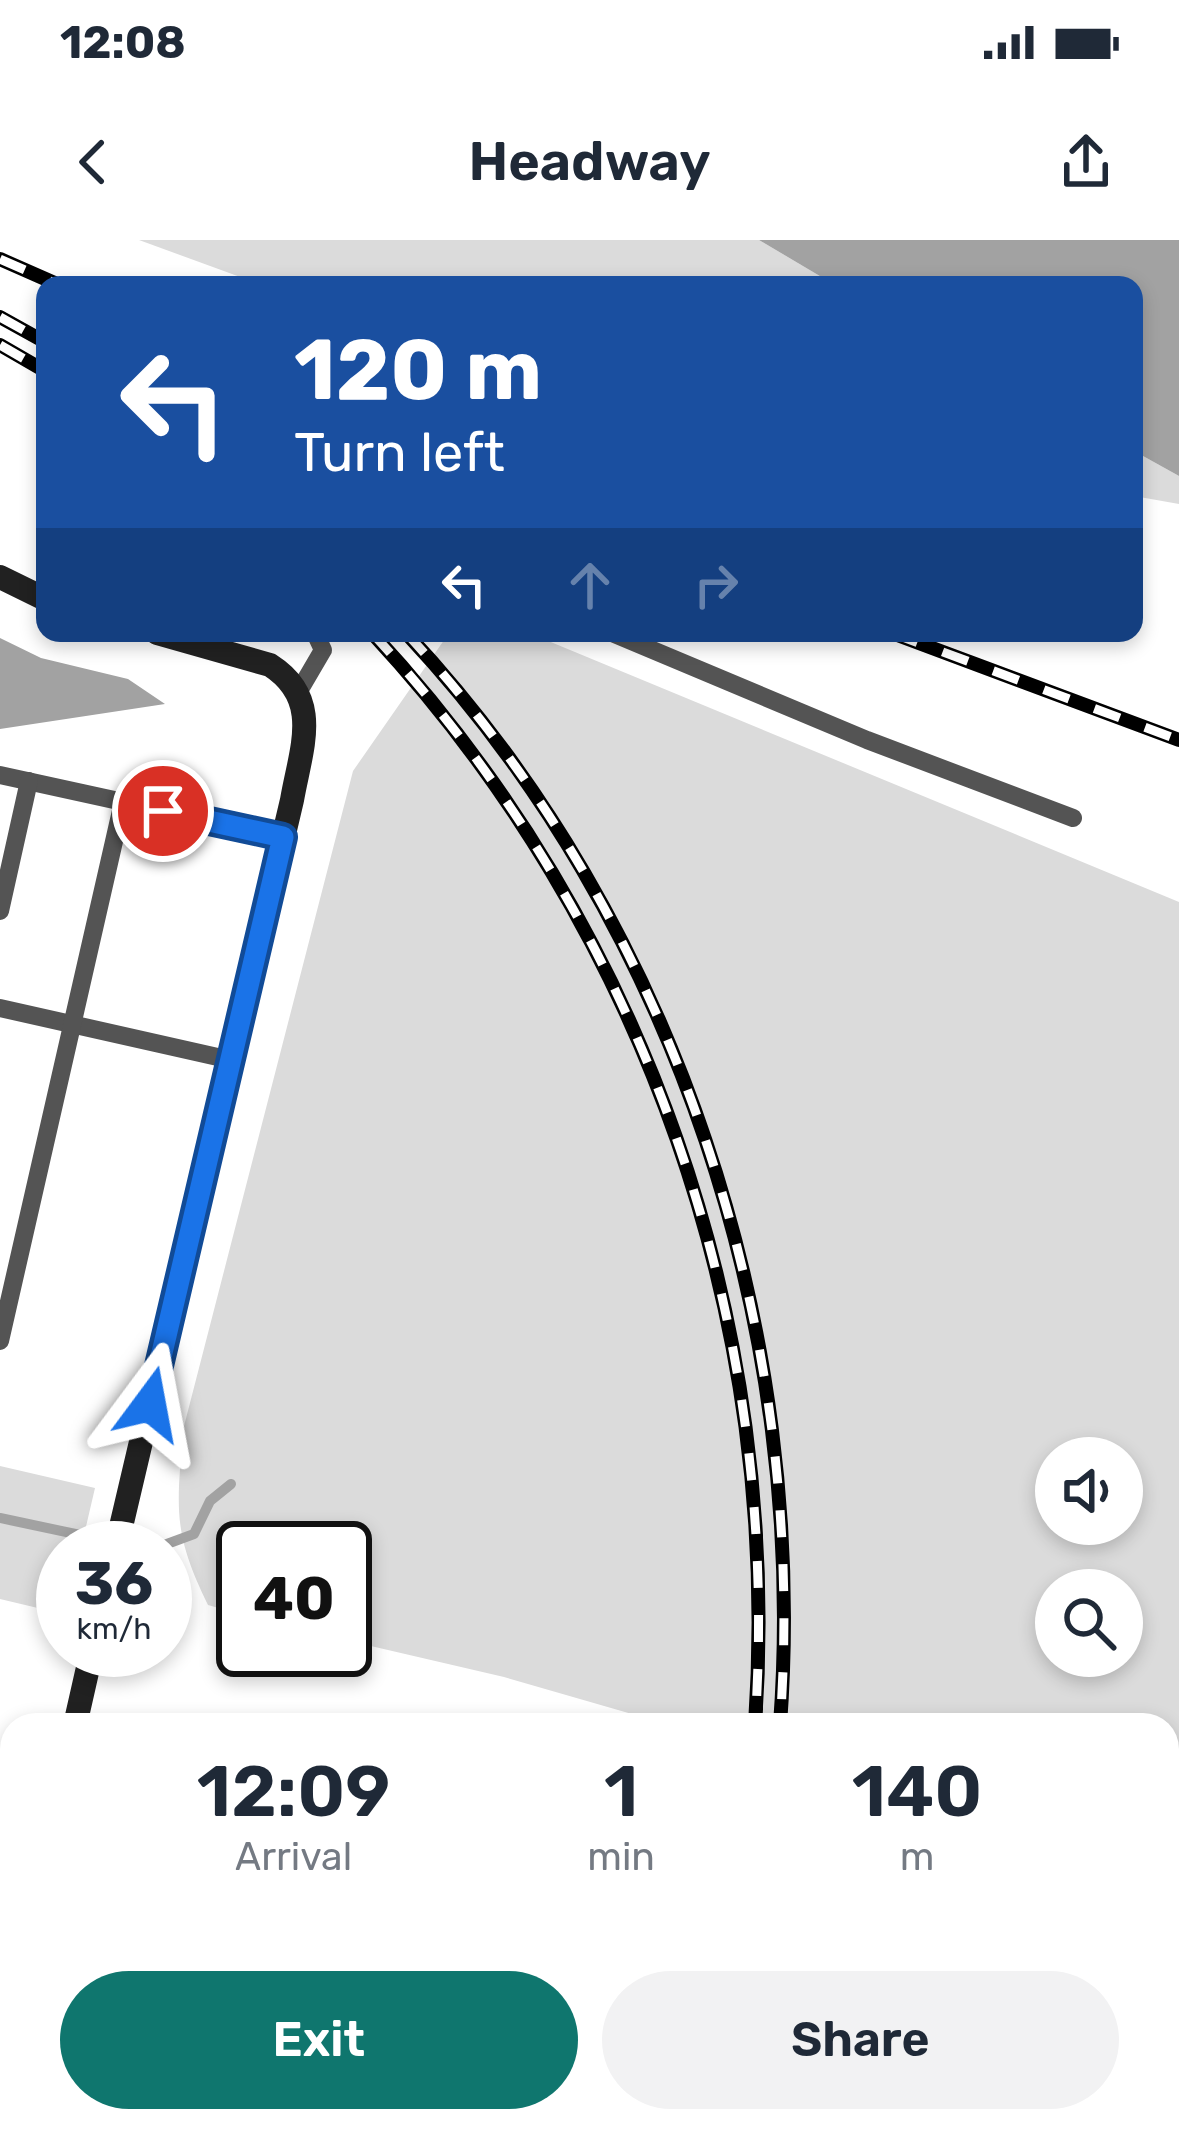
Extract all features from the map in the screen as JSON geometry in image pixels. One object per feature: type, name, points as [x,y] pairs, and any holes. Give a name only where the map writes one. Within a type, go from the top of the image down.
[{"type":"street","points":[[0,577],[36,594]]},
{"type":"street","points":[[122,1521],[305,728],[299,691],[286,675],[270,665],[189,642]]},
{"type":"street","points":[[79,1713],[86,1677]]},
{"type":"lane","points":[[299,691],[322,650],[319,642]]},
{"type":"lane","points":[[633,642],[867,740],[1072,818]]},
{"type":"lane","points":[[0,776],[283,837]]},
{"type":"lane","points":[[0,911],[29,781]]},
{"type":"lane","points":[[0,1341],[123,802]]},
{"type":"lane","points":[[0,1008],[231,1060]]},
{"type":"shaded area","points":[[139,240],[759,240],[820,276],[237,276]]},
{"type":"shaded area","points":[[759,240],[1179,240],[1179,476],[1143,456],[1143,276],[820,276]]},
{"type":"shaded area","points":[[1143,456],[1179,476],[1179,504],[1143,498]]},
{"type":"shaded area","points":[[0,638],[41,658],[128,679],[165,704],[0,729]]},
{"type":"shaded area","points":[[443,642],[551,642],[1179,902],[1179,1713],[628,1713],[372,1646],[372,1521],[216,1521],[216,1607],[208,1605],[192,1567],[192,1521],[180,1521],[183,1430],[353,771]]},
{"type":"shaded area","points":[[0,1466],[95,1488],[87,1521],[36,1521],[36,1608],[0,1599]]},
{"type":"waterway","points":[[192,1535],[210,1501],[231,1484]]},
{"type":"waterway","points":[[0,1518],[36,1526]]},
{"type":"railway","points":[[0,259],[39,276]]},
{"type":"railway","points":[[0,317],[36,337]]},
{"type":"railway","points":[[0,345],[36,366]]},
{"type":"railway","points":[[380,642],[468,748],[551,872],[621,1002],[677,1139],[718,1281],[746,1427],[758,1575],[755,1713]]},
{"type":"railway","points":[[414,642],[501,747],[583,870],[651,1002],[706,1140],[746,1283],[772,1430],[783,1577],[780,1713]]},
{"type":"railway","points":[[916,642],[1179,740]]},
{"type":"route","points":[[150,1404],[283,837],[163,811]]}]
